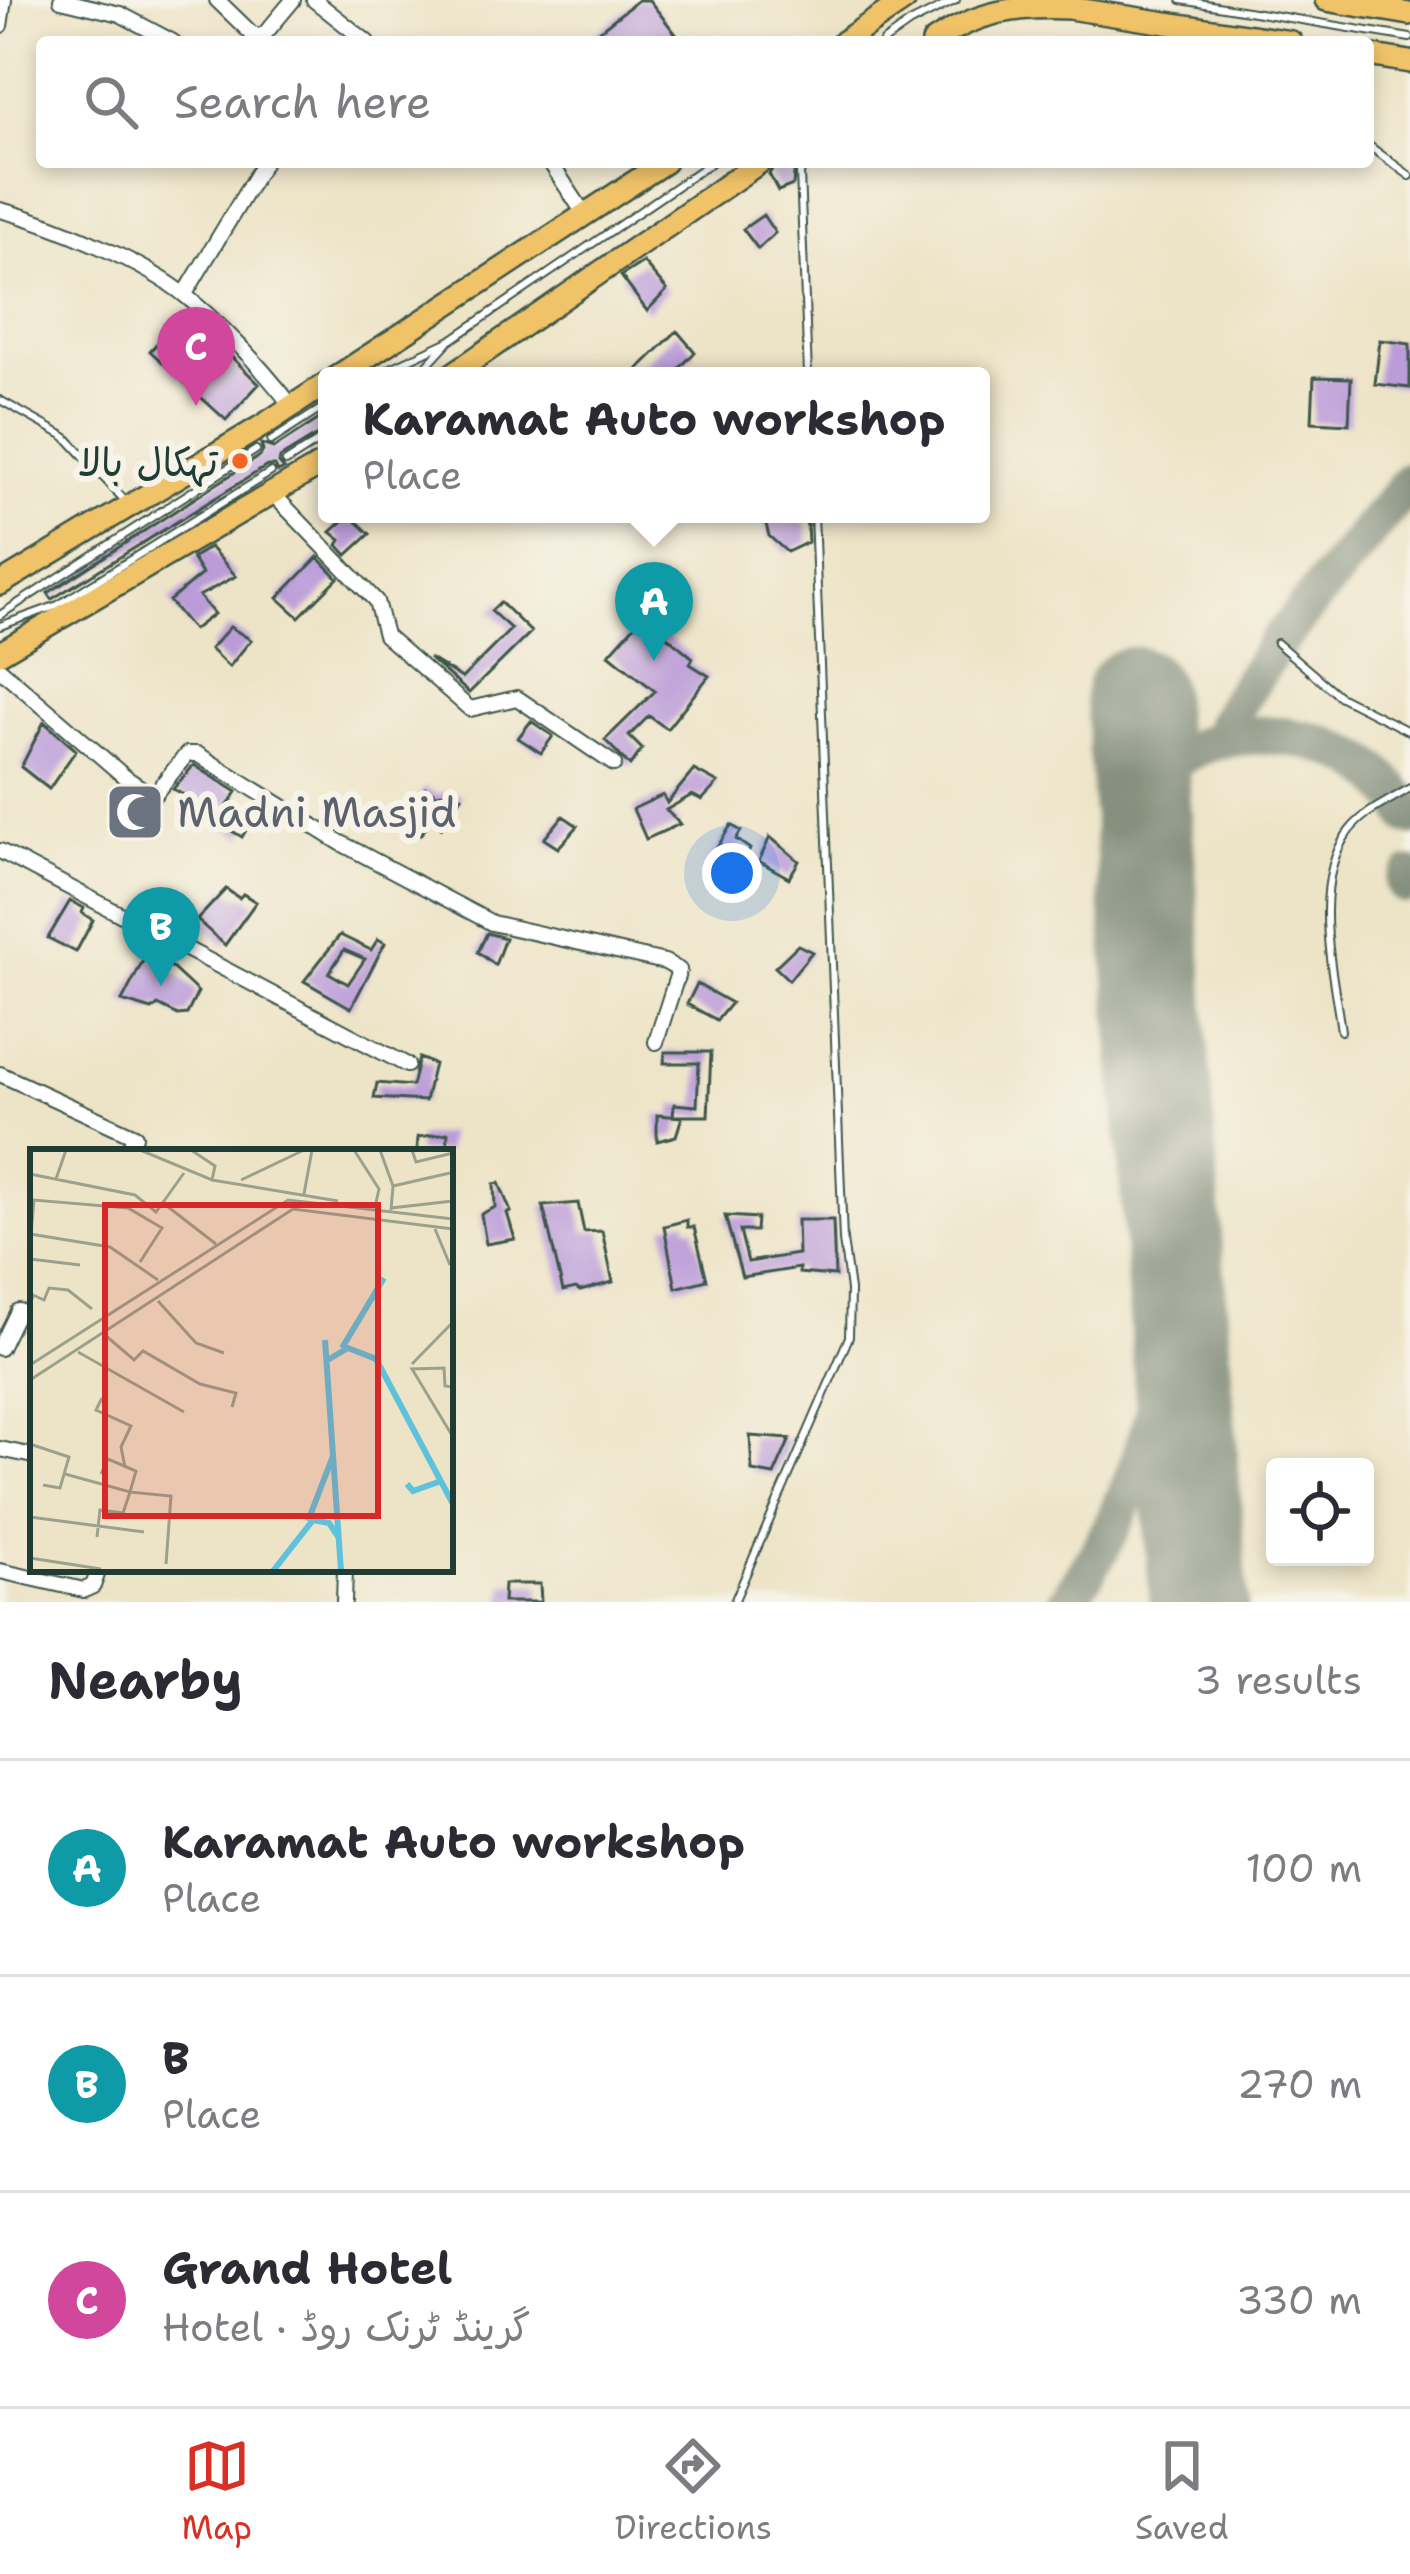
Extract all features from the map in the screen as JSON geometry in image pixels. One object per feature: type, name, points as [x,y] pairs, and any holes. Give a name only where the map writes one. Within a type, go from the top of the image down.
[{"type":"highway","points":[[852,36],[905,0]]},
{"type":"highway","points":[[1326,0],[1398,8]]},
{"type":"highway","points":[[943,36],[971,19],[1034,6],[1252,36]]},
{"type":"highway","points":[[1374,56],[1410,62]]},
{"type":"highway","points":[[352,367],[656,168]]},
{"type":"highway","points":[[463,367],[751,168]]},
{"type":"highway","points":[[0,584],[318,389]]},
{"type":"highway","points":[[0,653],[272,483],[318,465]]},
{"type":"street","points":[[0,26],[4,0]]},
{"type":"street","points":[[61,0],[120,14],[162,36]]},
{"type":"street","points":[[218,0],[252,34],[263,36],[293,0]]},
{"type":"street","points":[[314,0],[359,36]]},
{"type":"street","points":[[840,36],[887,0]]},
{"type":"street","points":[[185,294],[260,168]]},
{"type":"street","points":[[554,168],[585,215]]},
{"type":"street","points":[[0,210],[28,217],[134,265],[185,294],[268,376],[291,406]]},
{"type":"street","points":[[272,483],[376,601],[385,635],[470,709],[517,698],[614,764]]},
{"type":"street","points":[[0,668],[153,796],[188,754],[197,754],[341,843],[492,923],[665,962],[679,970],[656,1042]]},
{"type":"street","points":[[0,850],[407,1065]]},
{"type":"street","points":[[0,1074],[135,1136],[129,1149]]},
{"type":"street","points":[[0,1348],[18,1311],[30,1315]]},
{"type":"street","points":[[0,1449],[30,1455]]},
{"type":"street","points":[[0,1570],[84,1590],[93,1586],[98,1572]]},
{"type":"street","points":[[344,1602],[345,1572]]},
{"type":"lane","points":[[891,36],[956,0]]},
{"type":"lane","points":[[1181,0],[1410,38]]},
{"type":"lane","points":[[1374,149],[1410,176]]},
{"type":"lane","points":[[393,367],[451,340],[703,168]]},
{"type":"lane","points":[[803,168],[808,367]]},
{"type":"lane","points":[[426,367],[451,340]]},
{"type":"lane","points":[[0,400],[66,436],[127,504]]},
{"type":"lane","points":[[271,441],[318,411]]},
{"type":"lane","points":[[286,462],[318,442]]},
{"type":"lane","points":[[0,615],[256,450]]},
{"type":"lane","points":[[0,626],[58,605],[272,483]]},
{"type":"lane","points":[[734,1602],[849,1337],[814,523]]},
{"type":"lane","points":[[1276,644],[1339,696],[1410,732]]},
{"type":"lane","points":[[1341,1031],[1326,904],[1337,858],[1349,831],[1378,806],[1410,788]]},
{"type":"building","points":[[638,0],[649,0],[677,36],[593,36]]},
{"type":"building","points":[[773,168],[795,168],[793,185],[778,191],[769,174]]},
{"type":"building","points":[[763,215],[775,233],[758,249],[743,229]]},
{"type":"building","points":[[643,262],[667,290],[647,311],[621,276]]},
{"type":"building","points":[[186,312],[259,384],[226,420],[150,351]]},
{"type":"building","points":[[677,331],[695,352],[681,367],[640,367]]},
{"type":"building","points":[[1380,340],[1410,344],[1410,388],[1375,384]]},
{"type":"building","points":[[1314,377],[1351,378],[1349,424],[1312,422]]},
{"type":"building","points":[[318,420],[318,435],[280,458],[284,469],[278,472],[275,466],[267,466],[52,599],[48,593],[260,456],[261,444],[274,448]]},
{"type":"building","points":[[341,523],[358,523],[370,534],[347,555],[338,545],[341,540],[331,532]]},
{"type":"building","points":[[806,523],[808,542],[787,552],[769,536],[766,524]]},
{"type":"building","points":[[210,547],[236,576],[199,596],[214,614],[193,630],[169,601],[202,574],[192,558]]},
{"type":"building","points":[[318,557],[338,578],[299,617],[278,598]]},
{"type":"building","points":[[500,602],[531,632],[469,693],[429,658],[462,678],[511,629],[491,611]]},
{"type":"building","points":[[643,616],[693,658],[690,664],[709,676],[667,729],[649,716],[629,736],[642,749],[630,766],[605,740],[655,691],[609,654]]},
{"type":"building","points":[[230,627],[251,640],[229,667],[210,649]]},
{"type":"building","points":[[531,721],[553,736],[541,753],[518,738]]},
{"type":"building","points":[[44,722],[76,750],[49,789],[21,767]]},
{"type":"building","points":[[194,765],[237,792],[224,811],[249,825],[242,837],[203,814],[207,808],[173,789]]},
{"type":"building","points":[[694,770],[718,783],[702,800],[692,795],[666,810],[680,824],[646,839],[633,809],[663,795],[667,803]]},
{"type":"building","points":[[425,787],[437,794],[452,791],[462,796],[441,828],[432,820],[420,835],[404,817]]},
{"type":"building","points":[[563,816],[578,826],[558,848],[544,839]]},
{"type":"building","points":[[731,825],[741,831],[736,839],[750,849],[743,864],[735,859],[722,877],[705,867]]},
{"type":"building","points":[[770,837],[799,861],[789,878],[759,861]]},
{"type":"building","points":[[226,889],[256,902],[225,945],[197,920]]},
{"type":"building","points":[[70,901],[93,920],[76,952],[48,938]]},
{"type":"building","points":[[487,933],[505,938],[495,965],[478,952]]},
{"type":"building","points":[[340,935],[371,950],[378,939],[385,943],[351,1008],[304,981]],"holes":[[[344,950],[365,959],[348,984],[329,973]]]},
{"type":"building","points":[[798,945],[812,952],[789,980],[775,967]]},
{"type":"building","points":[[146,955],[171,967],[198,992],[187,1014],[122,1001]]},
{"type":"building","points":[[697,984],[731,1003],[717,1020],[687,1004]]},
{"type":"building","points":[[665,1052],[711,1052],[708,1116],[673,1116],[674,1104],[697,1106],[699,1063],[664,1063]]},
{"type":"building","points":[[419,1058],[434,1064],[425,1101],[374,1098],[377,1083],[412,1086]]},
{"type":"building","points":[[657,1115],[682,1117],[676,1136],[657,1141]]},
{"type":"building","points":[[448,1133],[447,1149],[417,1149],[418,1137]]},
{"type":"building","points":[[499,1183],[515,1239],[486,1244],[481,1214],[495,1207],[494,1184]]},
{"type":"building","points":[[578,1203],[584,1232],[602,1231],[613,1282],[563,1291],[543,1206]]},
{"type":"building","points":[[725,1216],[757,1218],[756,1231],[740,1231],[748,1262],[798,1254],[797,1220],[833,1220],[835,1276],[799,1273],[799,1268],[742,1277]]},
{"type":"building","points":[[687,1220],[687,1227],[694,1227],[707,1280],[676,1288],[664,1226]]},
{"type":"building","points":[[750,1436],[790,1439],[774,1475],[752,1471]]},
{"type":"building","points":[[504,1584],[540,1584],[541,1602],[503,1602]]},
{"type":"taxiway","points":[[1217,741],[1277,643],[1410,481]]},
{"type":"taxiway","points":[[1142,802],[1159,775],[1183,755],[1212,742],[1278,736],[1311,741],[1369,767],[1410,816]]},
{"type":"taxiway","points":[[1405,884],[1410,877]]},
{"type":"taxiway","points":[[1066,1602],[1110,1531],[1141,1455],[1163,1375],[1176,1293]]},
{"type":"runway","points":[[1134,696],[1199,1602]]},
{"type":"place","name":"Grand Hotel","points":[[196,406]]},
{"type":"place","name":"تہکال بالا","points":[[240,461]]},
{"type":"place","name":"Karamat Auto workshop","points":[[654,661]]},
{"type":"place","name":"Madni Masjid","points":[[135,812]]},
{"type":"place","name":"B","points":[[161,986]]}]
